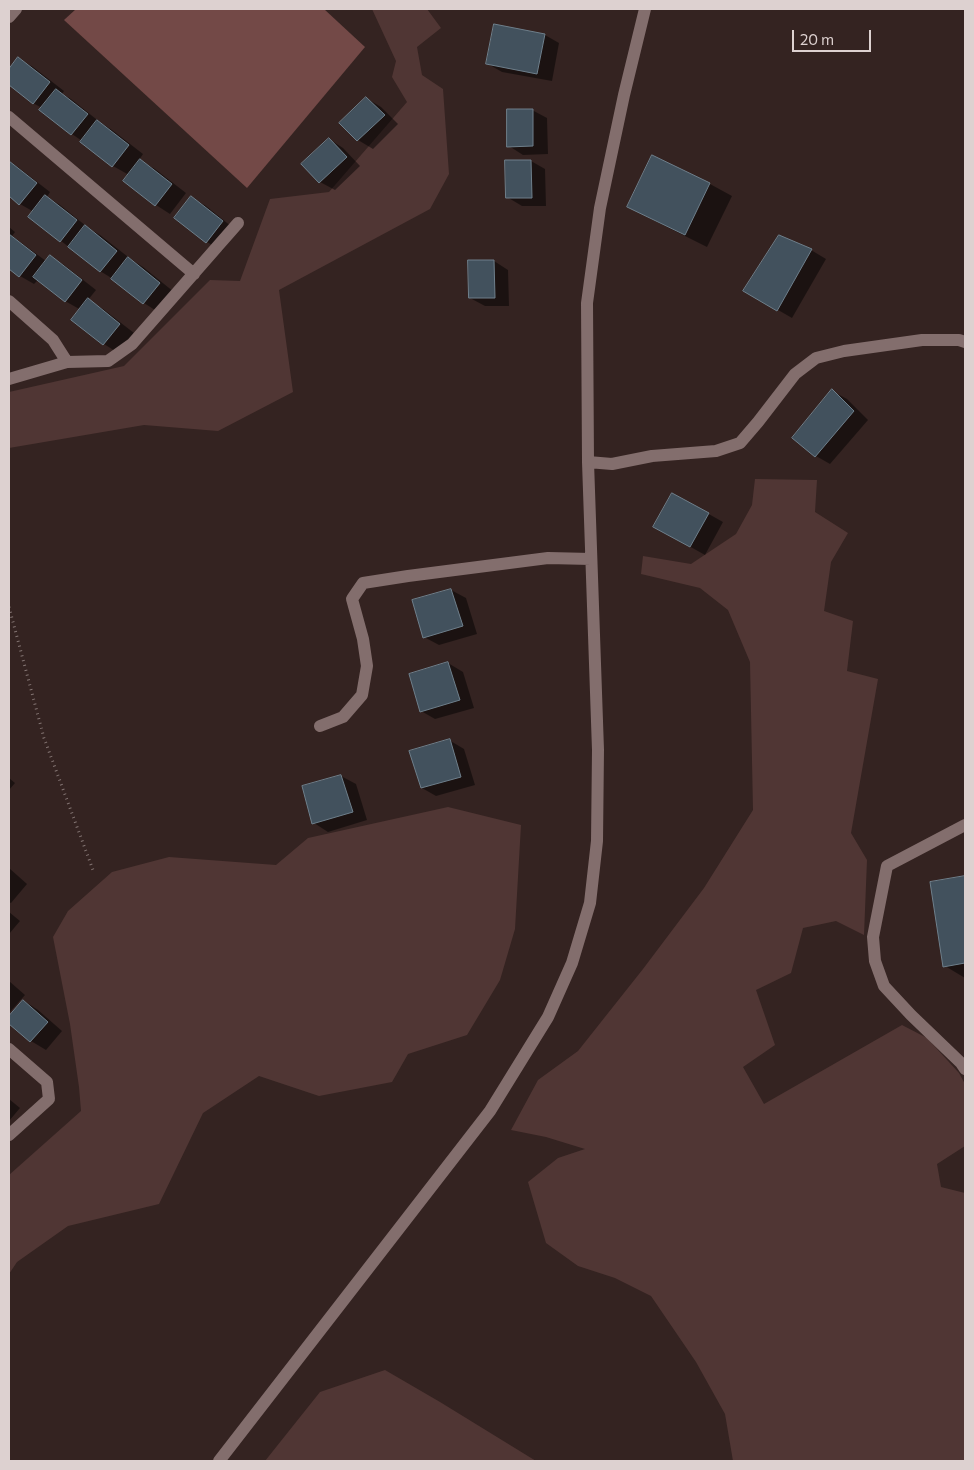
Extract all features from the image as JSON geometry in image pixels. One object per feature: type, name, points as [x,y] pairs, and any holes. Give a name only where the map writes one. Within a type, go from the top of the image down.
[{"type":"street","points":[[9,17],[16,9]]},
{"type":"street","points":[[219,1461],[490,1111],[548,1017],[572,963],[590,903],[597,841],[598,750],[588,462],[587,303],[600,208],[624,95],[645,9]]},
{"type":"street","points":[[9,117],[194,274]]},
{"type":"street","points":[[9,380],[67,362],[108,361],[132,344],[238,224]]},
{"type":"street","points":[[9,301],[53,340],[67,362]]},
{"type":"street","points":[[588,462],[612,464],[652,456],[716,451],[740,443],[795,374],[816,358],[844,351],[922,340],[960,340],[965,342]]},
{"type":"street","points":[[320,726],[344,717],[362,695],[367,666],[363,640],[352,599],[363,583],[548,558],[591,559]]},
{"type":"street","points":[[965,825],[887,866],[873,937],[875,961],[884,986],[965,1069]]},
{"type":"street","points":[[9,1049],[47,1082],[49,1099],[9,1135]]},
{"type":"path","points":[[9,607],[44,738],[93,870]]},
{"type":"shaded area","points":[[76,9],[324,9],[365,47],[247,188],[64,20]]},
{"type":"shaded area","points":[[372,9],[427,9],[441,28],[417,47],[422,75],[443,89],[449,174],[430,209],[279,290],[293,392],[218,431],[144,425],[9,448],[9,392],[124,366],[210,280],[240,281],[270,199],[329,192],[407,102],[392,77],[396,61]]},
{"type":"shaded area","points":[[755,479],[817,480],[815,512],[848,533],[831,562],[824,611],[853,621],[847,671],[878,679],[851,833],[867,860],[864,935],[836,921],[803,928],[791,973],[756,990],[775,1045],[743,1067],[764,1104],[902,1025],[927,1038],[959,1073],[965,1084],[965,1146],[937,1164],[941,1187],[965,1193],[965,1461],[733,1461],[725,1414],[696,1362],[651,1296],[615,1278],[578,1266],[546,1243],[528,1182],[558,1158],[585,1149],[546,1137],[511,1130],[538,1080],[578,1051],[704,888],[753,810],[750,662],[728,610],[700,588],[641,574],[643,556],[691,564],[736,534],[752,505]]},
{"type":"shaded area","points":[[448,807],[521,825],[515,929],[500,980],[467,1035],[408,1054],[392,1082],[319,1096],[259,1076],[203,1113],[159,1204],[68,1226],[17,1262],[9,1274],[9,1175],[81,1111],[70,1024],[53,937],[68,911],[112,872],[169,857],[276,865],[308,838]]},
{"type":"shaded area","points":[[385,1370],[536,1461],[265,1461],[320,1392]]},
{"type":"building","points":[[494,24],[545,34],[537,74],[486,64]]},
{"type":"building","points":[[18,57],[50,82],[33,104],[9,85],[9,69]]},
{"type":"building","points":[[56,89],[88,114],[71,135],[39,110]]},
{"type":"building","points":[[366,97],[385,115],[357,141],[339,123]]},
{"type":"building","points":[[507,109],[533,109],[533,146],[507,147]]},
{"type":"building","points":[[97,120],[129,145],[112,167],[80,142]]},
{"type":"building","points":[[329,138],[347,157],[319,183],[301,164]]},
{"type":"building","points":[[652,155],[710,183],[685,235],[627,207]]},
{"type":"building","points":[[140,159],[172,184],[155,206],[123,181]]},
{"type":"building","points":[[505,160],[531,160],[532,198],[506,198]]},
{"type":"building","points":[[9,161],[37,183],[19,205],[9,196]]},
{"type":"building","points":[[45,195],[77,220],[60,242],[28,217]]},
{"type":"building","points":[[191,196],[223,221],[206,243],[174,218]]},
{"type":"building","points":[[85,225],[117,251],[100,272],[68,247]]},
{"type":"building","points":[[9,234],[36,255],[19,277],[9,269]]},
{"type":"building","points":[[779,235],[812,249],[777,311],[743,291]]},
{"type":"building","points":[[50,255],[82,280],[65,302],[33,277]]},
{"type":"building","points":[[128,257],[160,283],[143,304],[111,279]]},
{"type":"building","points":[[468,260],[494,260],[495,298],[469,298]]},
{"type":"building","points":[[88,298],[120,324],[103,345],[71,320]]},
{"type":"building","points":[[832,389],[854,411],[815,457],[792,438]]},
{"type":"building","points":[[672,493],[709,513],[690,547],[653,527]]},
{"type":"building","points":[[451,589],[463,626],[423,638],[412,600]]},
{"type":"building","points":[[448,662],[460,700],[420,712],[409,674]]},
{"type":"building","points":[[450,739],[461,777],[421,788],[409,751]]},
{"type":"building","points":[[341,775],[353,812],[312,824],[302,786]]},
{"type":"building","points":[[965,876],[965,963],[943,967],[930,882]]},
{"type":"building","points":[[23,1000],[48,1022],[30,1042],[9,1024],[9,1016]]}]
